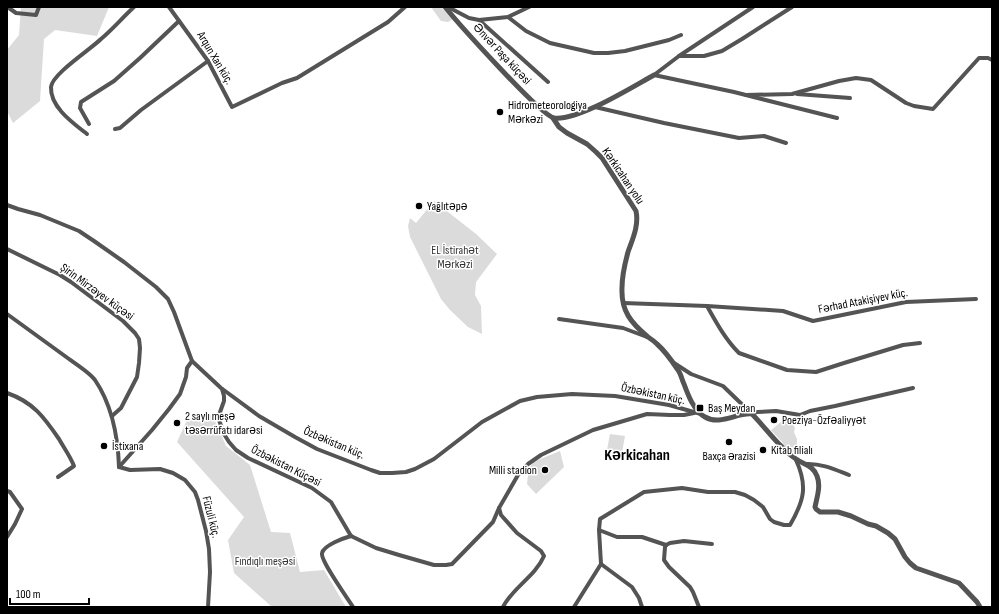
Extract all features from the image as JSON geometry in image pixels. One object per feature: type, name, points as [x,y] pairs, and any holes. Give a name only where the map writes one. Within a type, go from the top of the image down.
[{"type":"street","points":[[9,7],[16,13],[36,15],[39,7]]},
{"type":"street","points":[[87,134],[72,123],[56,105],[52,94],[52,84],[58,75],[102,39],[134,7]]},
{"type":"street","name":"Arqun Xan küç.","points":[[169,7],[208,61],[232,107],[282,83],[297,78],[388,22],[404,7]]},
{"type":"street","name":"Ənvər Paşa küçəsi","points":[[445,7],[541,110],[553,118],[559,127],[580,140]]},
{"type":"street","points":[[448,7],[469,18],[479,20],[508,17],[528,7]]},
{"type":"street","points":[[553,118],[567,118],[595,107],[654,75],[753,7]]},
{"type":"street","points":[[680,56],[704,56],[722,51],[792,7]]},
{"type":"street","points":[[508,17],[526,31],[550,43],[594,53],[625,51],[669,40],[681,35]]},
{"type":"street","points":[[479,20],[548,82]]},
{"type":"street","points":[[89,124],[80,108],[82,102],[114,81],[180,21]]},
{"type":"street","points":[[792,94],[839,80],[856,78],[871,80],[906,103],[933,109],[979,58],[988,58],[992,60]]},
{"type":"street","points":[[115,129],[120,128],[141,110],[208,61]]},
{"type":"street","points":[[654,75],[746,95],[837,118]]},
{"type":"street","points":[[746,95],[792,94],[850,98]]},
{"type":"street","points":[[595,107],[739,138],[764,136],[786,143]]},
{"type":"street","name":"Kərkicahan yolu","points":[[580,140],[587,144],[602,158],[636,211],[638,218],[624,269],[622,288],[623,303],[626,313],[636,326],[657,343],[679,371],[695,407],[701,414]]},
{"type":"street","name":"Özbəkistan küç.","points":[[7,205],[18,210],[40,215],[79,231],[124,262],[156,287],[171,304],[192,361],[221,388],[259,416],[318,449],[380,473],[406,472],[415,469],[434,459],[488,418],[520,401],[537,396],[572,394],[615,396],[669,405],[701,414]]},
{"type":"street","name":"Şirin Mirzəyev küçəsi","points":[[7,249],[66,278],[123,321],[139,339],[140,363],[136,377],[121,408],[112,416]]},
{"type":"street","name":"Fərhad Atakişiyev küç.","points":[[623,303],[783,311],[813,321],[906,302],[976,299]]},
{"type":"street","points":[[707,306],[717,324],[738,352],[787,370],[816,372],[902,345],[920,344]]},
{"type":"street","points":[[7,314],[94,379],[112,416],[119,452],[119,467]]},
{"type":"street","points":[[559,319],[624,328],[649,338]]},
{"type":"street","points":[[119,467],[152,430],[180,394],[186,377],[187,368],[192,361]]},
{"type":"street","points":[[673,363],[691,374],[723,386],[752,414],[783,449],[814,470],[819,487],[815,507],[816,509],[820,512],[838,512],[851,516],[882,530],[894,539],[905,557],[916,568],[959,583],[980,607]]},
{"type":"street","name":"Özbəkistan Küçəsi","points":[[221,388],[224,401],[219,415],[219,420],[228,442],[236,450],[248,458],[312,488],[331,502],[351,536]]},
{"type":"street","points":[[701,414],[706,418],[719,420],[757,412],[776,411],[800,415],[810,411],[913,388]]},
{"type":"street","points":[[7,393],[31,405],[46,420],[70,457],[74,466],[58,477]]},
{"type":"street","points":[[353,607],[322,557],[324,549],[330,545],[351,536],[376,548],[399,556],[434,565],[452,564],[493,522],[499,508],[518,475],[528,464],[541,455],[593,430],[647,414],[670,416],[694,413]]},
{"type":"street","points":[[574,607],[601,564],[599,530],[600,519],[644,492],[682,488],[708,492],[735,492],[745,495],[763,507],[770,519],[774,522],[784,525],[790,524],[802,500],[803,491],[803,479],[796,459]]},
{"type":"street","points":[[806,464],[812,464],[848,475]]},
{"type":"street","name":"Füzuli küç.","points":[[119,467],[130,470],[160,469],[173,473],[185,480],[195,492],[206,531],[209,549],[210,572],[208,607]]},
{"type":"street","points":[[7,491],[10,492],[22,509],[7,537]]},
{"type":"street","points":[[499,508],[501,515],[517,533],[541,551],[544,556],[535,571],[516,589],[508,598],[503,607]]},
{"type":"street","points":[[599,530],[617,537],[642,537],[666,545],[684,541],[712,544]]},
{"type":"street","points":[[666,545],[664,560],[693,592],[699,607]]},
{"type":"street","points":[[601,564],[632,587],[639,598],[642,607]]},
{"type":"green space","points":[[21,7],[109,7],[97,36],[55,30],[44,39],[40,101],[13,123],[7,111],[7,50],[19,35]]},
{"type":"green space","points":[[431,7],[441,7],[453,19],[448,22],[441,21]]},
{"type":"green space","name":"EL İstirahət Mərkəzi","points":[[434,201],[476,234],[497,254],[476,282],[475,295],[481,306],[482,334],[468,327],[441,299],[410,237],[408,226],[410,218],[416,223]]},
{"type":"green space","name":"Fındıqlı meşəsi","points":[[212,414],[226,446],[250,465],[271,532],[290,533],[300,572],[324,570],[346,607],[272,607],[234,573],[228,540],[244,517],[177,442],[187,420]]},
{"type":"green space","points":[[786,418],[795,428],[794,432],[797,439],[797,448],[792,453],[784,447],[782,442],[771,430]]},
{"type":"green space","points":[[610,434],[625,436],[622,453],[607,450]]},
{"type":"green space","name":"Milli stadion","points":[[560,451],[564,467],[536,494],[527,484],[528,473],[531,465],[533,462]]},
{"type":"place","name":"Hidrometeorologiya Mərkəzi","points":[[500,112]]},
{"type":"place","name":"Yağlıtəpə","points":[[419,206]]},
{"type":"place","name":"Baş Meydan","points":[[700,408]]},
{"type":"place","name":"Poeziya-Özfəaliyyət","points":[[774,420]]},
{"type":"place","name":"2 saylı meşə təsərrüfatı idarəsi","points":[[177,423]]},
{"type":"place","name":"Baxça ərazisi","points":[[729,442]]},
{"type":"place","name":"İstixana","points":[[104,446]]},
{"type":"place","name":"Kitab filialı","points":[[763,450]]},
{"type":"place","name":"Milli stadion","points":[[545,470]]},
{"type":"district","name":"Kərkicahan","points":[[637,455]]}]
